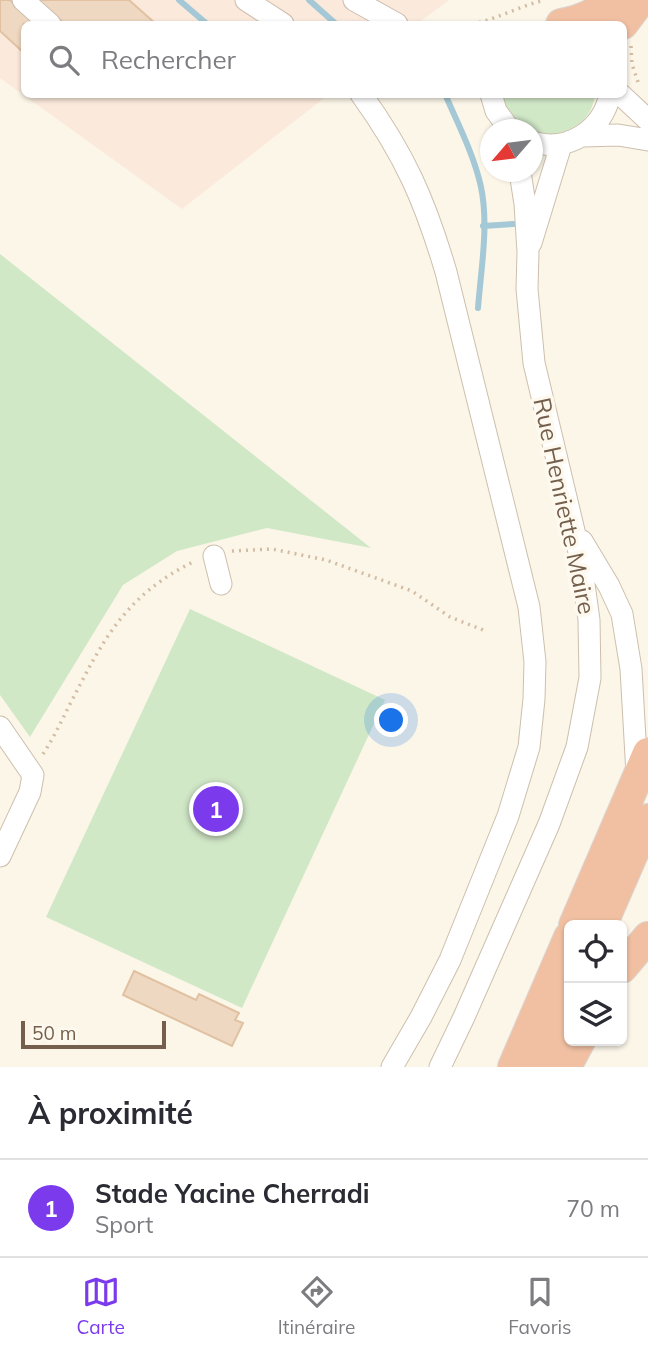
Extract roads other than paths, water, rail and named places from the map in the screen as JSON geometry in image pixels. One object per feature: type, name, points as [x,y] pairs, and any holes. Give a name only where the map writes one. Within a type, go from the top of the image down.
[{"type":"highway","points":[[578,21],[599,11],[611,0]]},
{"type":"highway","points":[[627,31],[641,0]]},
{"type":"highway","points":[[576,920],[643,766]]},
{"type":"highway","points":[[604,920],[648,819]]},
{"type":"highway","points":[[627,962],[648,937]]},
{"type":"highway","points":[[513,1067],[564,949]]},
{"type":"highway","points":[[541,1067],[564,1014]]},
{"type":"highway","points":[[566,1067],[577,1046]]},
{"type":"street","points":[[23,0],[47,21]]},
{"type":"street","points":[[246,0],[278,21]]},
{"type":"street","points":[[354,0],[392,21]]},
{"type":"street","points":[[364,98],[388,131],[411,172],[432,224],[529,607],[535,662],[529,747],[508,816],[450,960],[392,1067]]},
{"type":"street","points":[[492,98],[501,119]]},
{"type":"street","points":[[583,136],[600,120],[608,98]]},
{"type":"street","points":[[624,98],[648,120]]},
{"type":"street","points":[[543,144],[561,145],[583,136],[618,135],[648,140]]},
{"type":"street","name":"Rue Henriette Maire","points":[[528,252],[561,145]]},
{"type":"street","name":"Rue Henriette Maire","points":[[440,1067],[549,824],[577,747],[590,678],[591,652],[585,585],[534,363],[522,182]]},
{"type":"street","points":[[573,527],[609,586],[622,614],[632,668],[643,766]]},
{"type":"street","points":[[214,555],[221,584]]},
{"type":"street","points":[[0,727],[33,775],[30,792],[0,856]]},
{"type":"waterway","points":[[179,0],[204,21]]},
{"type":"waterway","points":[[309,0],[333,21]]},
{"type":"waterway","points":[[447,98],[481,187],[484,247],[478,308]]},
{"type":"waterway","points":[[483,226],[513,224]]},
{"type":"place","name":"Stade Yacine Cherradi","points":[[216,809]]}]
